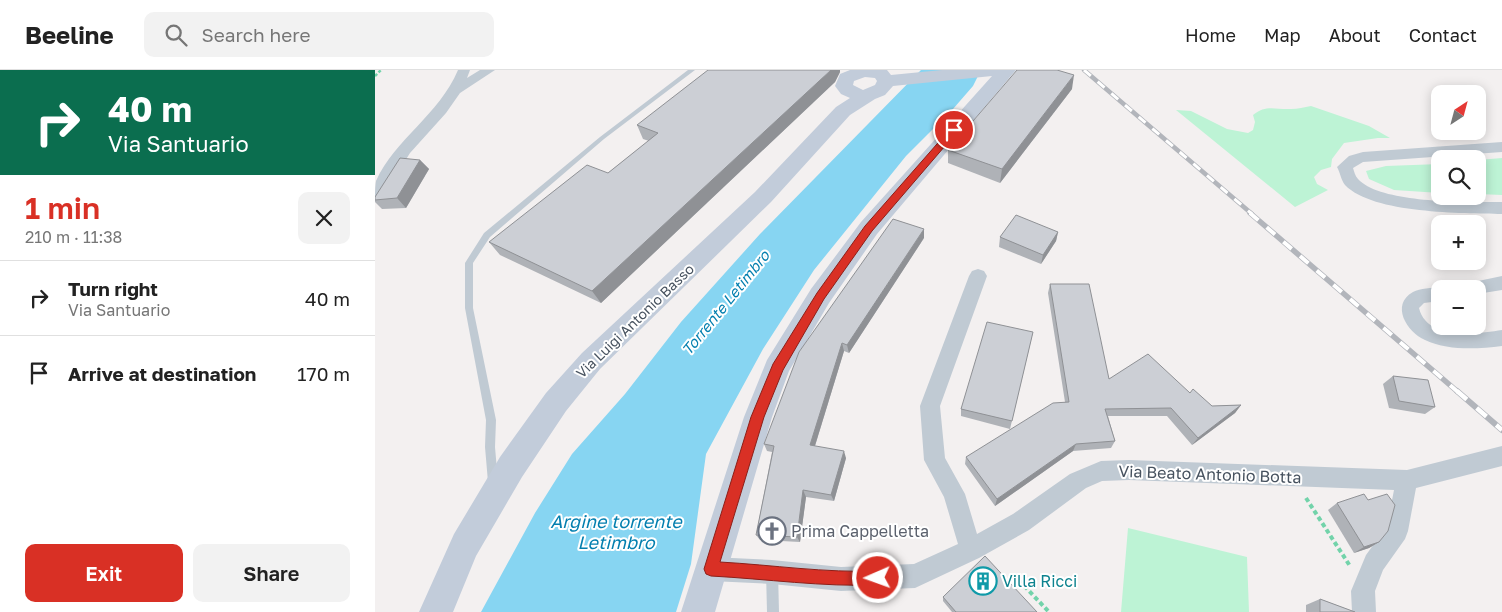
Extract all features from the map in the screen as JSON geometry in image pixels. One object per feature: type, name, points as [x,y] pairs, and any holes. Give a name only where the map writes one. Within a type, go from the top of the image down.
[{"type":"main road","name":"Via Luigi Antonio Basso","points":[[845,101],[843,82],[850,75],[863,71],[907,78],[997,70]]},
{"type":"main road","points":[[698,612],[758,417],[777,368],[820,296],[869,228],[997,70]]},
{"type":"main road","name":"Via Luigi Antonio Basso","points":[[436,612],[465,544],[511,467],[556,402],[591,361],[763,197],[845,101],[868,95],[883,88],[880,74]]},
{"type":"street","points":[[375,195],[409,144],[442,110],[457,90],[464,70]]},
{"type":"street","points":[[457,90],[489,70]]},
{"type":"street","points":[[1502,148],[1354,159],[1345,167],[1345,173],[1355,186],[1369,194],[1389,200],[1435,205],[1502,208]]},
{"type":"street","points":[[971,550],[954,494],[935,460],[930,406],[978,276]]},
{"type":"street","points":[[1486,286],[1502,283]]},
{"type":"street","points":[[1431,296],[1419,298],[1413,301],[1410,306],[1410,312],[1414,320],[1431,334]]},
{"type":"street","points":[[1434,335],[1448,340],[1490,340],[1502,338]]},
{"type":"street","points":[[1363,601],[1374,563],[1397,531],[1407,480],[1502,456]]},
{"type":"street","name":"Via Beato Antonio Botta","points":[[711,569],[771,572],[841,579],[915,576],[971,550],[1021,522],[1078,481],[1101,471],[1129,470],[1407,480]]},
{"type":"lane","points":[[494,496],[490,447],[491,420],[469,308],[469,262],[487,235],[602,138],[692,70]]},
{"type":"lane","points":[[771,572],[773,612]]},
{"type":"path","points":[[375,76],[381,70]]},
{"type":"path","points":[[1291,476],[1343,553],[1363,601]]},
{"type":"path","points":[[1014,575],[1049,612]]},
{"type":"green space","points":[[1311,106],[1369,126],[1390,138],[1344,143],[1332,159],[1331,167],[1321,170],[1314,177],[1317,184],[1328,190],[1295,207],[1176,110],[1191,111],[1227,129],[1248,133],[1253,130],[1255,122],[1253,115],[1262,110],[1271,108],[1294,109]]},
{"type":"green space","points":[[1502,158],[1502,195],[1486,194],[1486,159]]},
{"type":"green space","points":[[1431,164],[1431,192],[1394,190],[1369,179],[1366,171],[1386,166]]},
{"type":"green space","points":[[1128,528],[1247,557],[1249,612],[1121,612]]},
{"type":"water","name":"Argine torrente Letimbro","points":[[921,70],[981,70],[973,86],[906,156],[814,270],[763,349],[706,454],[691,564],[676,612],[481,612],[535,513],[572,454],[625,394],[681,322],[760,234]]},
{"type":"building","points":[[708,70],[831,70],[592,291],[489,242],[587,165],[608,173],[658,133],[637,125]]},
{"type":"building","points":[[1017,70],[1057,70],[1074,75],[1002,169],[948,150]]},
{"type":"building","points":[[400,158],[420,160],[397,198],[375,200],[375,197]]},
{"type":"building","points":[[1016,215],[1058,232],[1043,255],[1000,237]]},
{"type":"building","points":[[893,219],[924,229],[847,345],[842,343],[810,445],[844,451],[831,495],[803,490],[797,537],[756,535],[774,446],[764,444],[799,352]]},
{"type":"building","points":[[1050,284],[1089,284],[1109,379],[1148,354],[1190,393],[1193,389],[1212,406],[1241,405],[1198,438],[1171,408],[1105,409],[1115,441],[1076,444],[997,499],[966,457],[1053,403],[1069,402]]},
{"type":"building","points":[[987,322],[1033,332],[1012,421],[961,409]]},
{"type":"building","points":[[1393,376],[1428,380],[1435,407],[1399,401]]},
{"type":"building","points":[[1364,494],[1368,500],[1387,494],[1395,505],[1388,531],[1379,542],[1364,547],[1337,503]]},
{"type":"building","name":"Villa Ricci","points":[[985,556],[1037,612],[956,612],[943,597]]},
{"type":"building","points":[[1320,599],[1355,612],[1320,612]]},
{"type":"railway","points":[[1084,70],[1252,214]]},
{"type":"railway","points":[[1250,213],[1458,392]]},
{"type":"railway","points":[[1457,391],[1502,430]]},
{"type":"place","name":"Prima Cappelletta","points":[[772,531]]},
{"type":"place","name":"Villa Ricci","points":[[983,581]]},
{"type":"route","points":[[878,578],[841,579],[771,572],[711,569],[758,417],[777,368],[820,296],[869,228],[954,130]]},
{"type":"water label","name":"Torrente Letimbro","points":[[726,303]]}]
